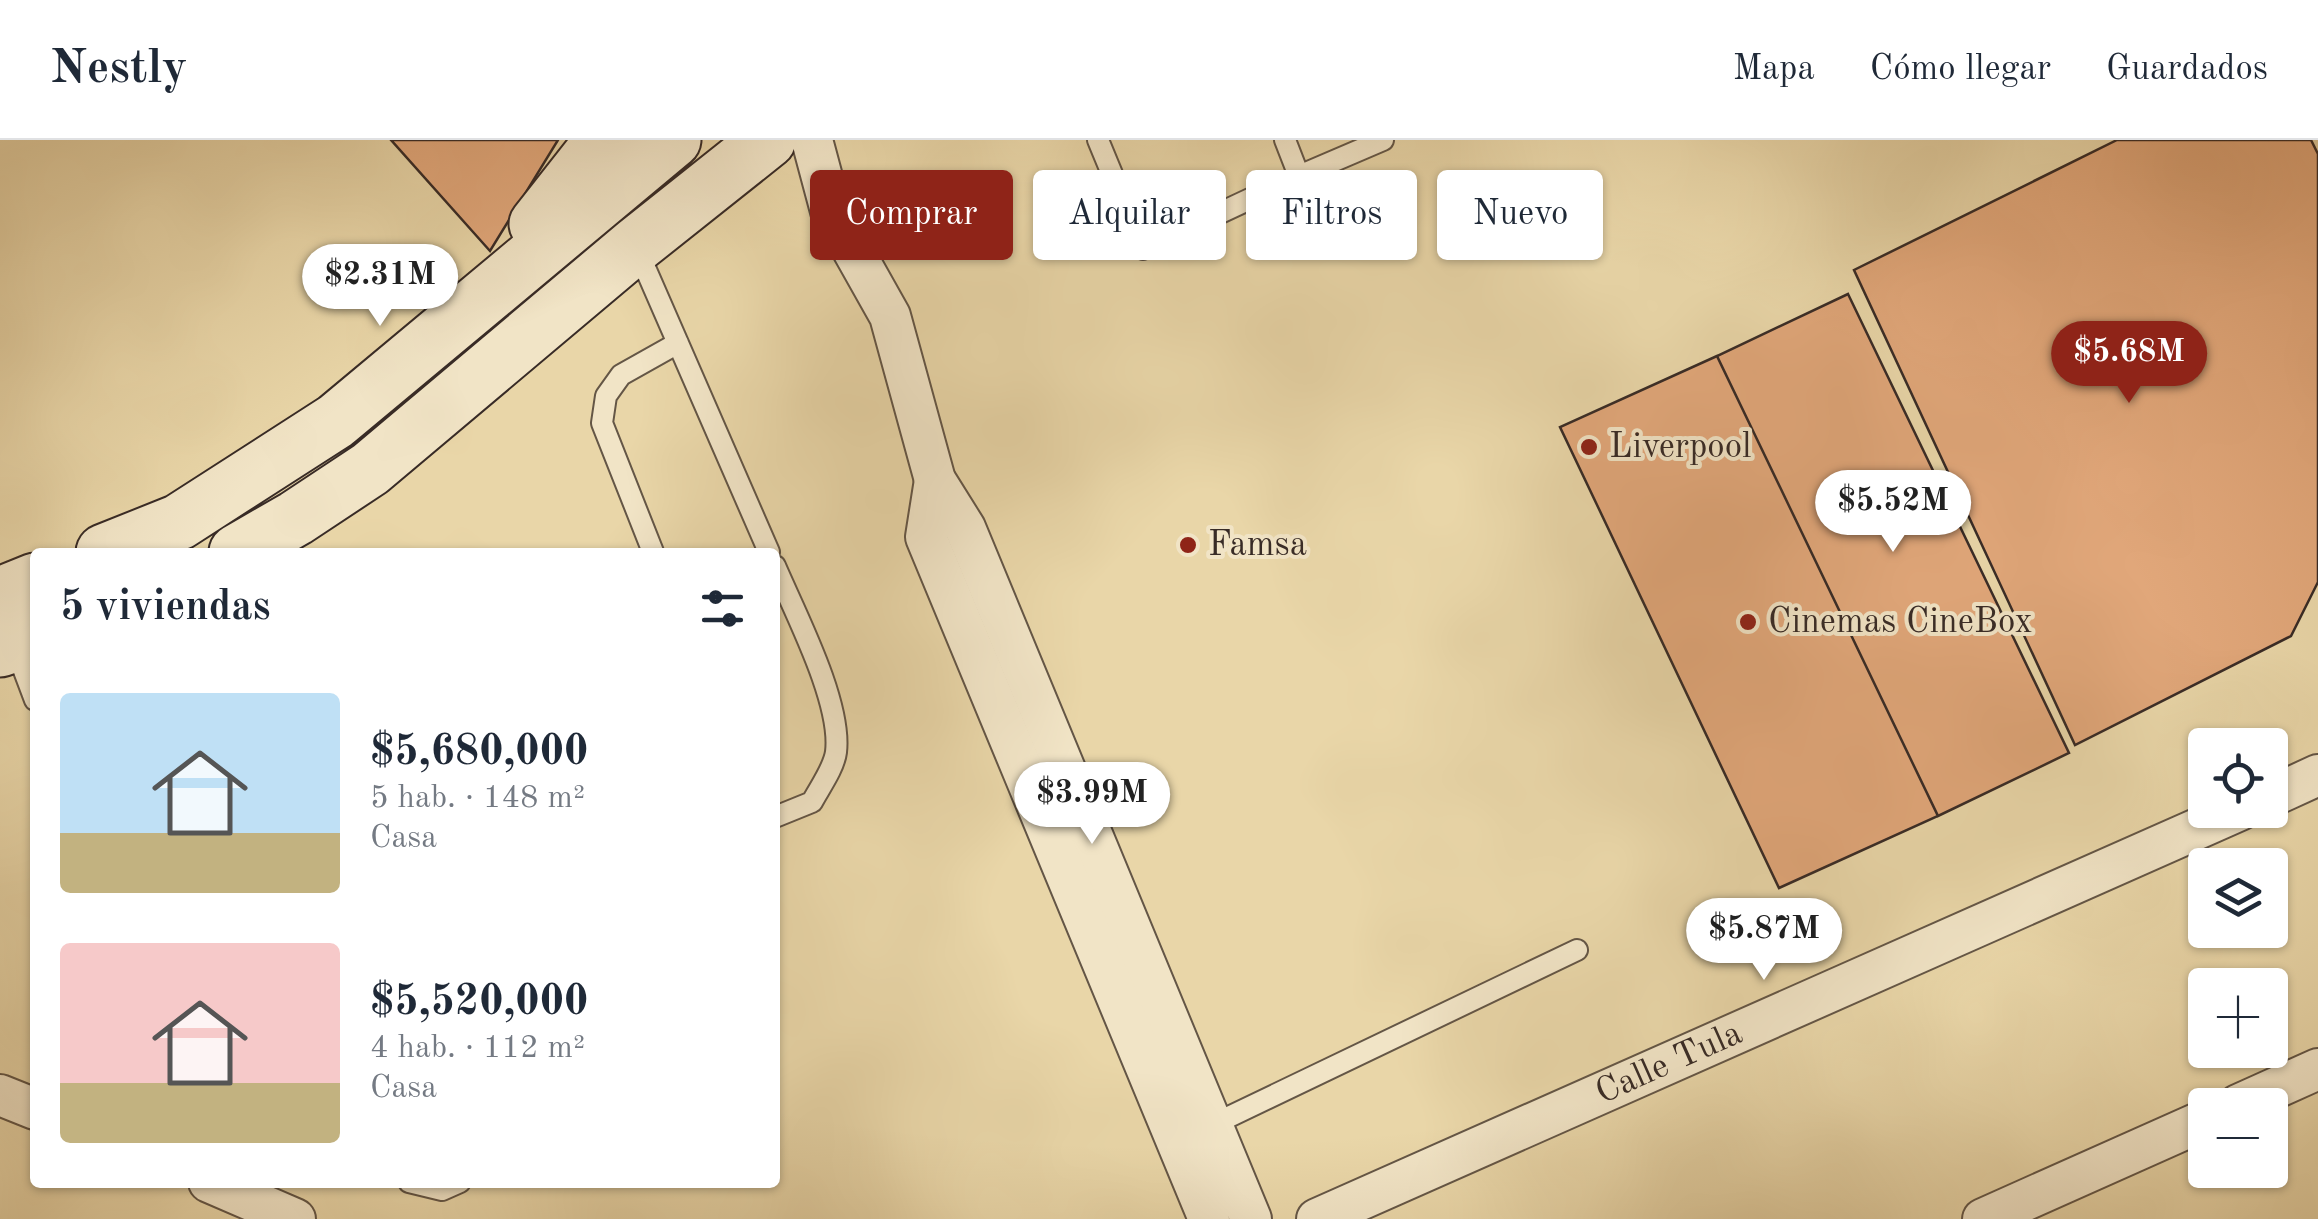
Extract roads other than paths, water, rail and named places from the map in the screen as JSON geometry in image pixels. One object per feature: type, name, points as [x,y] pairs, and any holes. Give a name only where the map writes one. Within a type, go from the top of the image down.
[{"type":"main road","points":[[512,274],[528,238],[603,140]]},
{"type":"main road","points":[[114,548],[179,522],[336,421],[673,140]]},
{"type":"main road","points":[[243,548],[370,469],[636,245],[768,140]]},
{"type":"main road","points":[[12,632],[30,591]]},
{"type":"street","points":[[812,140],[830,211],[890,316],[935,480],[965,528],[1251,1219]]},
{"type":"street","points":[[935,480],[926,537],[1208,1219]]},
{"type":"street","points":[[2288,788],[2318,775]]},
{"type":"street","name":"Calle Tula","points":[[1317,1219],[2199,828]]},
{"type":"street","points":[[2277,1088],[2318,1070]]},
{"type":"street","points":[[0,1095],[30,1108]]},
{"type":"street","points":[[1983,1219],[2188,1128]]},
{"type":"street","points":[[223,1188],[294,1219]]},
{"type":"lane","points":[[1098,140],[1143,250],[1246,201]]},
{"type":"lane","points":[[1285,140],[1298,170]]},
{"type":"lane","points":[[1314,170],[1383,140]]},
{"type":"lane","points":[[636,245],[767,548]]},
{"type":"lane","points":[[651,548],[602,423],[606,396],[620,375],[678,343]]},
{"type":"lane","points":[[780,578],[835,718],[836,756],[812,802],[780,815]]},
{"type":"lane","points":[[12,632],[30,685]]},
{"type":"lane","points":[[1212,1125],[1576,950]]},
{"type":"place","name":"Liverpool","points":[[1589,447]]},
{"type":"place","name":"Famsa","points":[[1188,545]]},
{"type":"place","name":"Cinemas CineBox","points":[[1748,622]]}]
